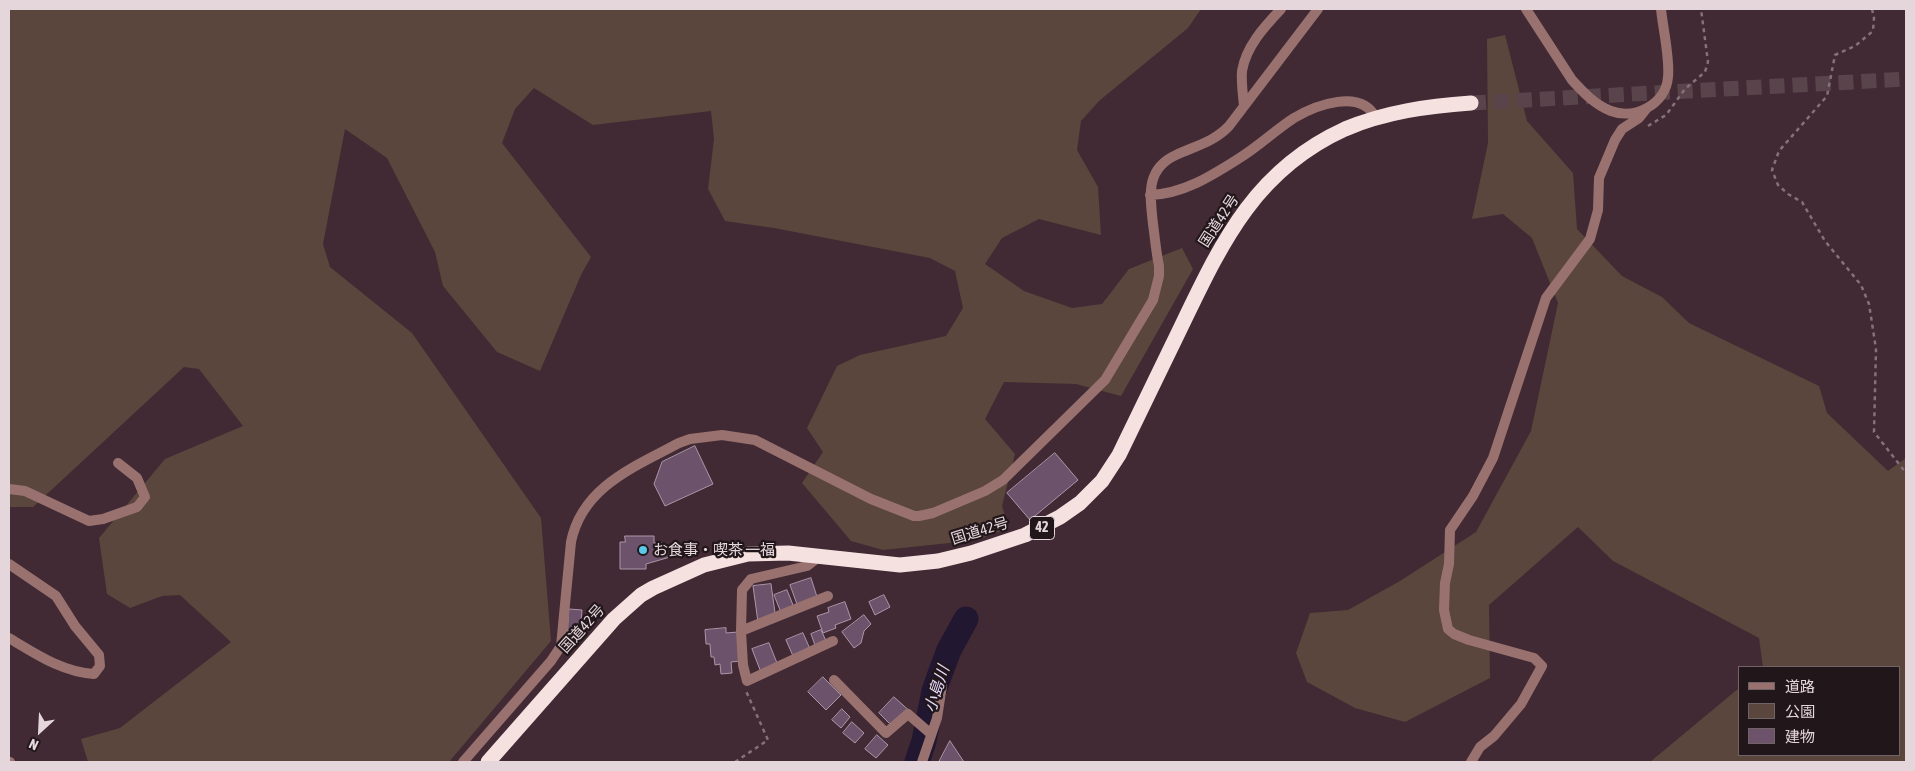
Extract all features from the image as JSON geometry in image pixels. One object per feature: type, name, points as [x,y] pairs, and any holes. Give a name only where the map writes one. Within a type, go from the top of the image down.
[{"type":"highway","name":"国道42号","points":[[488,762],[614,619],[641,595],[670,579],[704,565],[733,557],[766,553],[900,564],[938,561],[1025,535],[1060,517],[1080,503],[1102,481],[1118,454],[1216,254],[1244,211],[1271,181],[1310,150],[1344,130],[1376,118],[1422,108],[1471,103]]},
{"type":"street","points":[[1244,106],[1242,74],[1244,63],[1262,29],[1281,9]]},
{"type":"street","points":[[463,762],[551,661],[561,646],[571,542],[574,530],[585,506],[612,481],[679,443],[690,439],[722,435],[755,440],[871,499],[919,516],[951,506],[985,491],[1003,480],[1105,380],[1153,300],[1158,282],[1159,266],[1150,195],[1154,177],[1161,164],[1222,134],[1318,9]]},
{"type":"street","points":[[1526,9],[1572,80],[1591,99],[1610,111],[1627,114],[1654,104],[1662,95],[1668,78],[1661,9]]},
{"type":"street","points":[[1150,195],[1175,192],[1199,181],[1240,158],[1296,118],[1317,108],[1344,101],[1354,101],[1370,110],[1376,118]]},
{"type":"street","points":[[1471,762],[1480,747],[1494,736],[1521,704],[1542,666],[1534,658],[1469,640],[1454,634],[1448,629],[1444,610],[1450,530],[1473,496],[1493,458],[1546,298],[1590,238],[1598,210],[1599,178],[1615,140],[1622,129],[1638,118],[1647,108]]},
{"type":"street","points":[[9,489],[25,491],[89,521],[103,518],[137,507],[145,497],[137,478],[118,463]]},
{"type":"street","points":[[820,556],[808,566],[755,578],[747,583],[742,590],[741,631],[743,665],[747,681],[833,642]]},
{"type":"street","points":[[9,564],[56,596],[75,626],[99,655],[100,666],[94,674],[82,674],[49,662],[9,638]]},
{"type":"street","points":[[741,631],[828,596]]},
{"type":"street","points":[[834,680],[886,733],[908,714],[931,734]]},
{"type":"street","points":[[922,762],[937,718],[942,686]]},
{"type":"path","points":[[1872,9],[1874,18],[1873,31],[1855,46],[1836,55],[1827,96],[1779,151],[1772,170],[1778,185],[1788,194],[1802,202],[1825,241],[1861,285],[1868,304],[1876,350],[1874,432],[1906,473]]},
{"type":"path","points":[[735,762],[768,740],[746,690],[747,681]]},
{"type":"green space","points":[[9,9],[1201,9],[1188,28],[1099,101],[1081,121],[1077,150],[1098,187],[1101,235],[1039,219],[1002,238],[985,264],[1024,291],[1072,308],[1102,304],[1129,269],[1182,248],[1193,269],[1121,396],[1076,384],[1004,382],[985,419],[1015,454],[1002,506],[1009,528],[978,540],[883,550],[851,541],[802,483],[823,452],[807,428],[837,366],[860,355],[946,336],[963,308],[955,271],[930,258],[774,228],[725,221],[708,189],[714,139],[711,111],[593,125],[534,88],[515,109],[502,143],[591,257],[581,275],[540,371],[497,352],[443,286],[435,252],[387,158],[345,129],[323,244],[330,267],[412,333],[541,518],[551,641],[449,762],[88,762],[81,739],[120,728],[231,642],[180,595],[162,596],[130,608],[107,594],[99,538],[165,459],[243,426],[199,369],[184,367],[33,507],[9,507]]},
{"type":"green space","points":[[1505,35],[1527,121],[1573,173],[1577,229],[1622,276],[1662,297],[1689,323],[1819,386],[1827,413],[1888,471],[1906,458],[1906,762],[1650,762],[1738,689],[1738,756],[1900,756],[1900,666],[1763,666],[1759,638],[1613,561],[1578,527],[1489,605],[1490,678],[1405,722],[1355,708],[1307,682],[1296,653],[1310,613],[1348,610],[1400,581],[1476,532],[1531,431],[1558,303],[1532,238],[1503,214],[1472,219],[1488,143],[1487,39]]},
{"type":"building","points":[[695,446],[713,484],[665,506],[654,484],[662,462]]},
{"type":"building","points":[[1055,453],[1078,480],[1030,520],[1007,493]]},
{"type":"building","name":"お食事・喫茶 一福","points":[[625,536],[654,536],[654,543],[662,543],[670,557],[646,564],[646,569],[620,569],[620,542],[625,542]]},
{"type":"building","points":[[811,578],[818,600],[798,607],[790,585]]},
{"type":"building","points":[[771,584],[776,620],[758,622],[753,586]]},
{"type":"building","points":[[787,590],[795,610],[782,615],[774,595]]},
{"type":"building","points":[[884,595],[890,607],[875,615],[869,602]]},
{"type":"building","points":[[845,602],[851,619],[835,625],[836,628],[823,633],[817,616],[829,612],[828,608]]},
{"type":"building","points":[[569,609],[582,610],[580,634],[568,633]]},
{"type":"building","points":[[864,615],[871,624],[864,631],[861,643],[854,648],[842,632]]},
{"type":"building","points":[[726,628],[726,633],[738,632],[741,661],[731,662],[732,673],[721,674],[720,664],[715,665],[714,657],[711,657],[710,644],[706,644],[705,630]]},
{"type":"building","points":[[821,630],[827,643],[816,648],[811,634]]},
{"type":"building","points":[[803,633],[810,649],[793,656],[786,640]]},
{"type":"building","points":[[769,643],[779,668],[762,675],[752,649]]},
{"type":"building","points":[[823,677],[841,695],[826,710],[808,692]]},
{"type":"building","points":[[894,697],[913,714],[894,728],[879,713]]},
{"type":"building","points":[[842,709],[850,717],[841,728],[832,720]]},
{"type":"building","points":[[852,722],[864,733],[855,743],[843,733]]},
{"type":"building","points":[[877,735],[888,745],[876,758],[865,749]]},
{"type":"building","points":[[950,741],[964,762],[939,762]]},
{"type":"waterway","name":"小島川","points":[[917,762],[924,741],[934,691],[949,650],[966,619]]},
{"type":"tunnel","points":[[1471,103],[1906,79]]},
{"type":"place","name":"お食事・喫茶 一福","points":[[643,550]]}]
